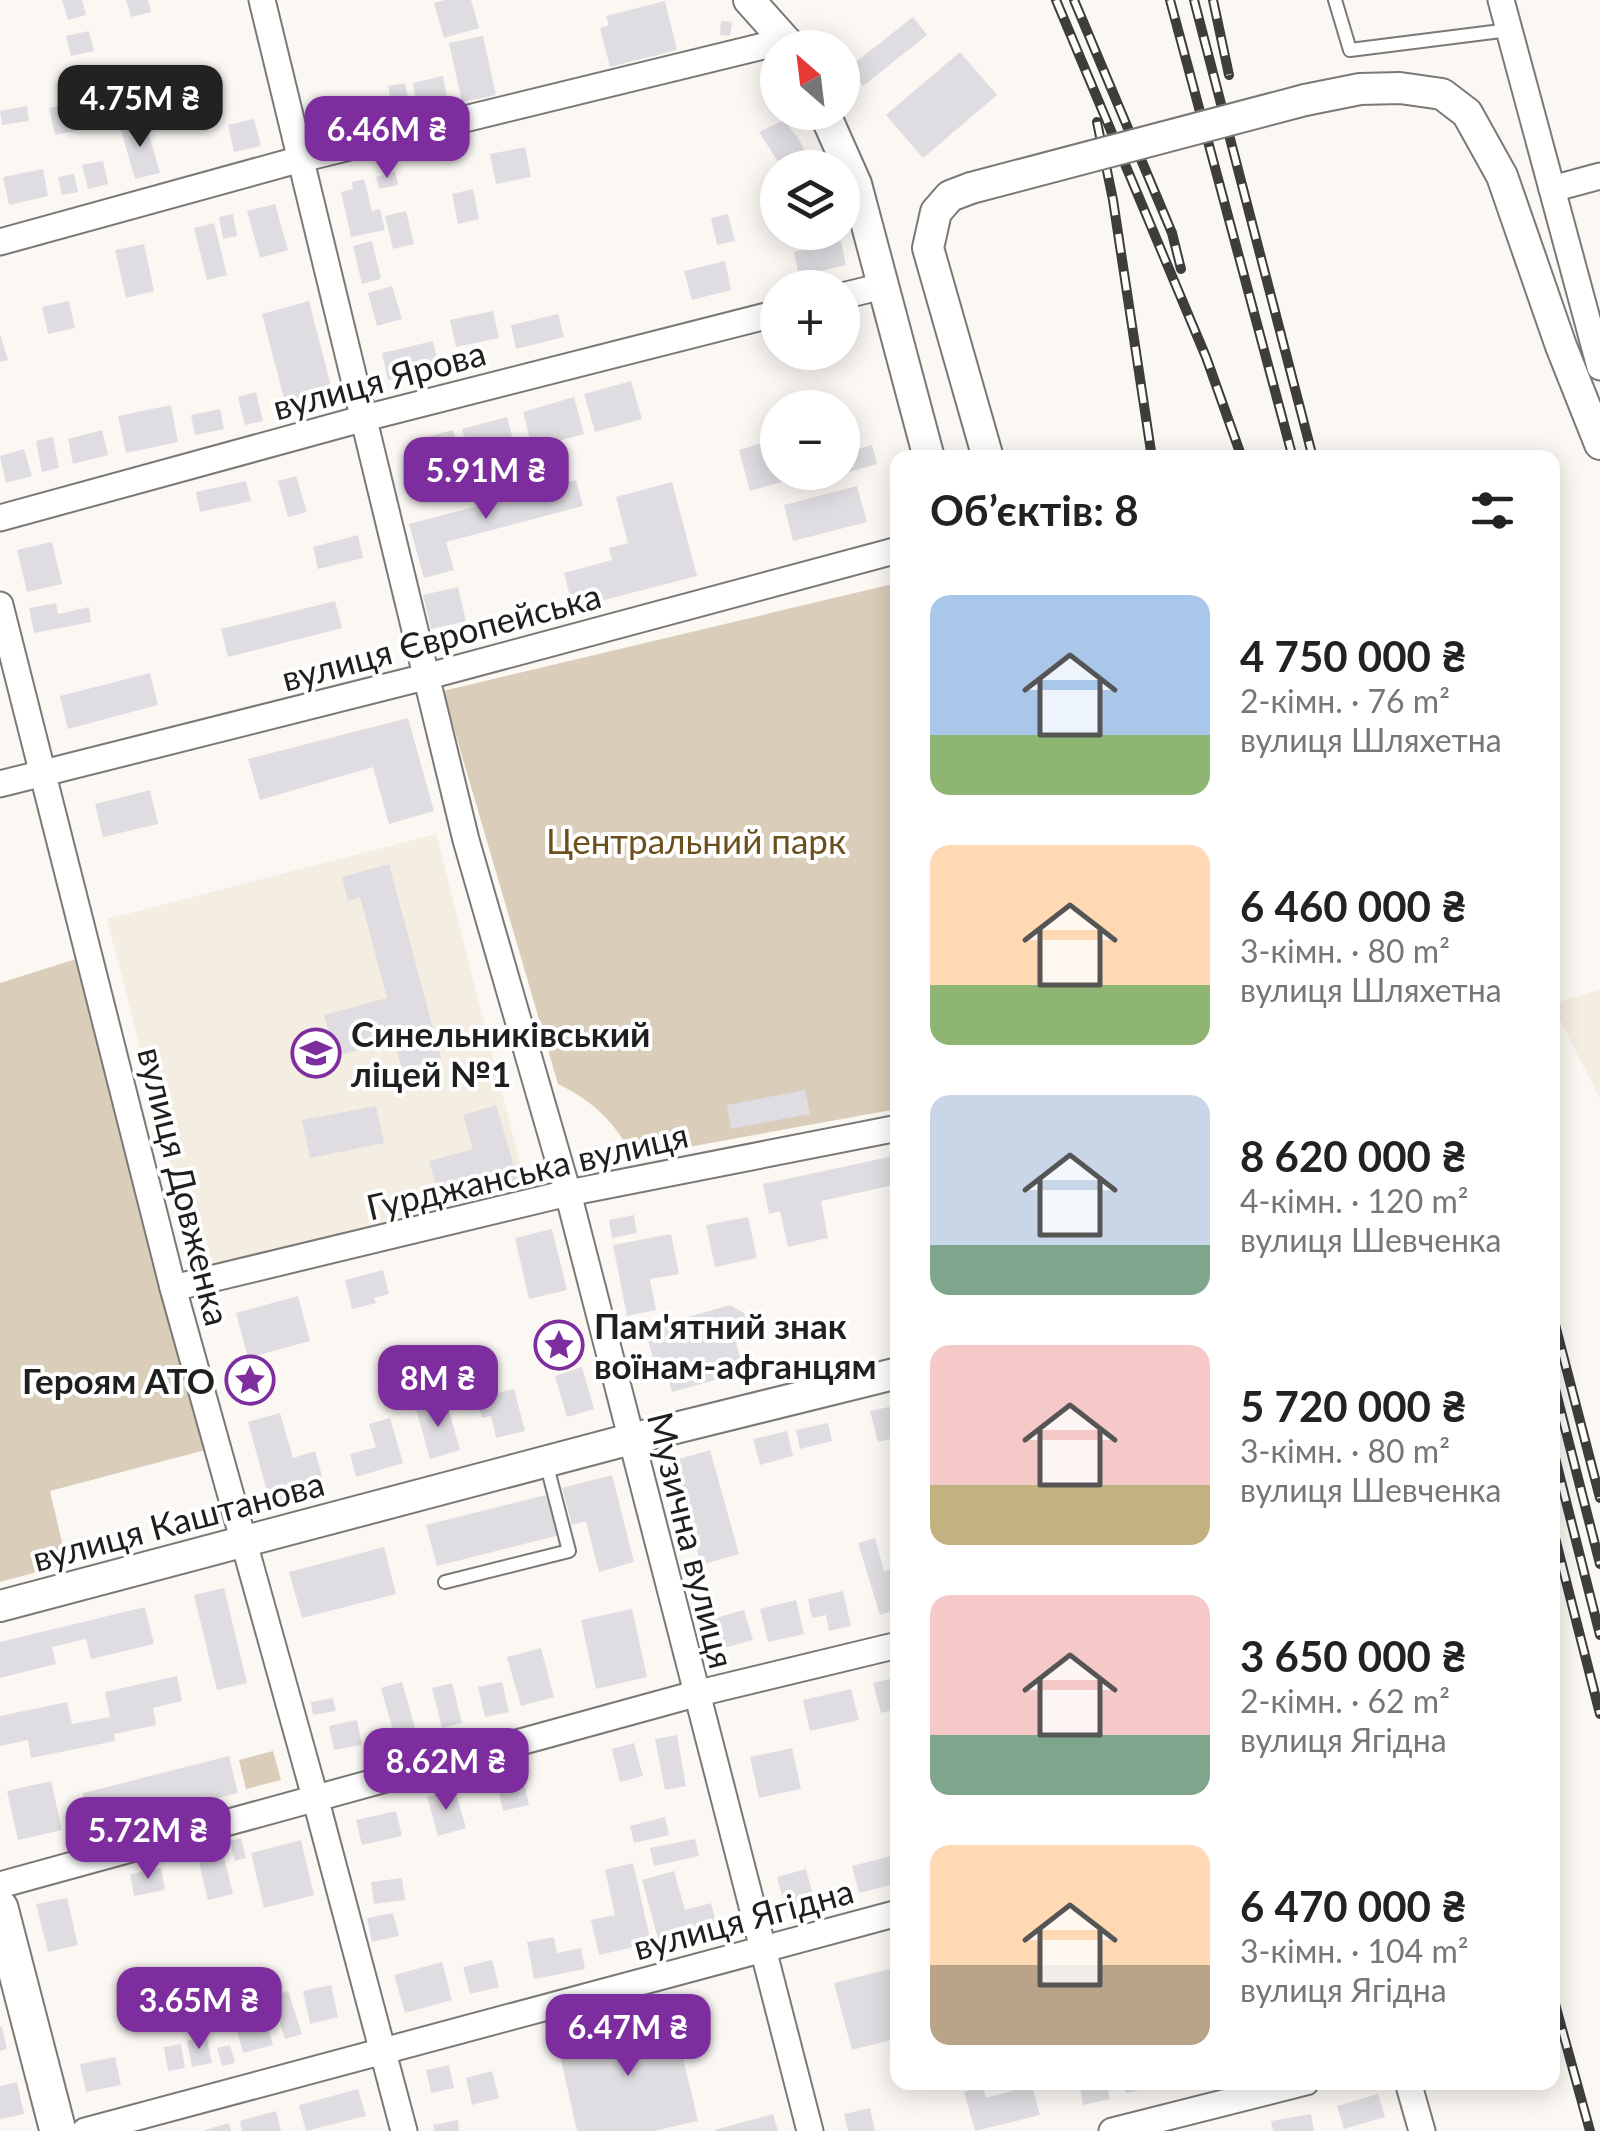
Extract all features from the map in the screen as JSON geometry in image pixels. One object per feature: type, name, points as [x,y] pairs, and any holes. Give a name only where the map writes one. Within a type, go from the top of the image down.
[{"type":"main road","points":[[0,1908],[58,2131]]},
{"type":"street","name":"Музична вулиця","points":[[262,0],[466,840],[568,1193],[810,2131]]},
{"type":"street","points":[[748,0],[777,30]]},
{"type":"street","points":[[1501,0],[1600,367]]},
{"type":"street","points":[[0,242],[300,159],[760,51]]},
{"type":"street","points":[[986,450],[928,248],[936,212],[950,196],[1305,100],[1360,89],[1400,88],[1442,94],[1467,113],[1502,176],[1560,346],[1600,444]]},
{"type":"street","points":[[832,130],[856,184],[927,450]]},
{"type":"street","points":[[1552,189],[1600,176]]},
{"type":"street","points":[[860,292],[883,286]]},
{"type":"street","name":"вулиця Ярова","points":[[0,518],[365,418],[760,318]]},
{"type":"street","name":"вулиця Європейська","points":[[0,784],[426,678],[890,552]]},
{"type":"street","name":"вулиця Довженка","points":[[0,605],[174,1288],[316,1797],[404,2131]]},
{"type":"street","name":"Гурджанська вулиця","points":[[174,1288],[568,1193],[890,1130]]},
{"type":"street","name":"вулиця Каштанова","points":[[0,1606],[631,1439],[890,1375]]},
{"type":"street","points":[[0,1885],[695,1694],[890,1646]]},
{"type":"street","name":"вулиця Ягідна","points":[[85,2131],[890,1914]]},
{"type":"street","points":[[1112,2131],[1274,2090]]},
{"type":"street","points":[[1410,2090],[1422,2131]]},
{"type":"lane","points":[[1335,0],[1350,50],[1509,30]]},
{"type":"lane","points":[[445,1582],[569,1550],[546,1462]]},
{"type":"shaded area","name":"Синельниківський ліцей №1","points":[[436,834],[526,1186],[197,1271],[107,919]]},
{"type":"shaded area","points":[[1600,990],[1600,1099],[1560,1020],[1560,1002]]},
{"type":"green space","name":"Центральний парк","points":[[890,585],[890,1110],[633,1157],[602,1114],[558,1084],[443,691]]},
{"type":"green space","points":[[76,959],[209,1449],[50,1491],[67,1564],[0,1582],[0,983]]},
{"type":"green space","points":[[273,1751],[281,1780],[246,1789],[239,1760]]},
{"type":"building","points":[[62,0],[82,0],[86,15],[68,20]]},
{"type":"building","points":[[126,0],[148,0],[151,12],[131,17]]},
{"type":"building","points":[[471,0],[479,28],[444,38],[434,3]]},
{"type":"building","points":[[665,1],[677,50],[610,67],[600,28],[609,25],[606,16]]},
{"type":"building","points":[[913,17],[927,35],[863,86],[860,59]]},
{"type":"building","points":[[721,21],[732,22],[730,36],[720,35]]},
{"type":"building","points":[[89,31],[94,51],[71,56],[66,36]]},
{"type":"building","points":[[483,36],[496,95],[462,102],[449,43]]},
{"type":"building","points":[[960,52],[997,95],[923,158],[886,115]]},
{"type":"building","points":[[443,76],[447,98],[417,105],[413,83]]},
{"type":"building","points":[[405,83],[409,105],[392,108],[388,86]]},
{"type":"building","points":[[81,101],[87,128],[55,135],[49,108]]},
{"type":"building","points":[[27,106],[29,121],[2,125],[0,111]]},
{"type":"building","points":[[254,119],[261,146],[234,152],[228,125]]},
{"type":"building","points":[[145,121],[160,173],[135,179],[120,127]]},
{"type":"building","points":[[792,130],[804,150],[770,150],[759,132]]},
{"type":"building","points":[[525,147],[531,177],[496,184],[490,154]]},
{"type":"building","points":[[103,161],[108,184],[88,189],[82,165]]},
{"type":"building","points":[[43,169],[48,196],[9,205],[3,177]]},
{"type":"building","points":[[395,172],[398,185],[379,189],[376,177]]},
{"type":"building","points":[[74,174],[78,192],[62,195],[58,177]]},
{"type":"building","points":[[364,179],[372,211],[380,209],[385,230],[351,237],[341,192],[353,189],[352,182]]},
{"type":"building","points":[[473,189],[479,219],[458,224],[452,194]]},
{"type":"building","points":[[275,204],[288,250],[260,258],[247,211]]},
{"type":"building","points":[[406,211],[414,244],[393,249],[385,216]]},
{"type":"building","points":[[233,214],[237,236],[223,239],[219,217]]},
{"type":"building","points":[[728,214],[735,241],[717,245],[711,218]]},
{"type":"building","points":[[214,223],[227,275],[207,280],[194,228]]},
{"type":"building","points":[[372,241],[381,279],[362,284],[353,246]]},
{"type":"building","points":[[144,244],[154,291],[126,298],[115,250]]},
{"type":"building","points":[[843,250],[846,265],[798,270],[794,252]]},
{"type":"building","points":[[725,261],[731,290],[692,300],[684,271]]},
{"type":"building","points":[[392,286],[402,319],[377,326],[368,293]]},
{"type":"building","points":[[69,301],[75,328],[48,334],[42,307]]},
{"type":"building","points":[[309,301],[335,402],[288,414],[262,314]]},
{"type":"building","points":[[493,311],[499,338],[456,347],[450,320]]},
{"type":"building","points":[[558,314],[564,337],[516,349],[511,325]]},
{"type":"building","points":[[0,334],[8,360],[0,362]]},
{"type":"building","points":[[433,341],[439,368],[388,380],[382,353]]},
{"type":"building","points":[[631,381],[642,419],[595,432],[584,394]]},
{"type":"building","points":[[256,392],[263,421],[245,425],[238,397]]},
{"type":"building","points":[[574,397],[584,434],[532,448],[523,412]]},
{"type":"building","points":[[171,405],[178,442],[126,453],[118,416]]},
{"type":"building","points":[[220,409],[224,429],[195,435],[191,415]]},
{"type":"building","points":[[507,417],[516,450],[471,462],[462,429]]},
{"type":"building","points":[[102,430],[108,455],[73,464],[68,439]]},
{"type":"building","points":[[453,430],[465,473],[439,480],[427,437]]},
{"type":"building","points":[[53,437],[59,468],[42,472],[36,441]]},
{"type":"building","points":[[760,444],[760,488],[750,491],[739,450]]},
{"type":"building","points":[[872,445],[877,464],[860,469],[860,449]]},
{"type":"building","points":[[24,449],[32,476],[6,483],[0,456]]},
{"type":"building","points":[[296,476],[307,512],[288,517],[278,481]]},
{"type":"building","points":[[576,480],[583,506],[446,542],[454,570],[424,578],[409,524]]},
{"type":"building","points":[[246,481],[251,501],[200,512],[196,492]]},
{"type":"building","points":[[672,482],[697,576],[573,608],[564,573],[612,560],[609,548],[628,543],[616,497]]},
{"type":"building","points":[[842,490],[858,490],[867,522],[793,541],[784,505]]},
{"type":"building","points":[[358,535],[363,558],[318,569],[313,547]]},
{"type":"building","points":[[52,542],[62,584],[27,592],[17,550]]},
{"type":"building","points":[[458,587],[466,621],[431,629],[423,595]]},
{"type":"building","points":[[335,601],[342,628],[228,657],[221,629]]},
{"type":"building","points":[[56,603],[58,614],[89,607],[91,622],[34,633],[29,608]]},
{"type":"building","points":[[150,673],[158,705],[68,729],[60,696]]},
{"type":"building","points":[[408,718],[434,811],[389,824],[373,767],[260,800],[248,759]]},
{"type":"building","points":[[150,790],[158,824],[103,837],[95,804]]},
{"type":"building","points":[[389,864],[441,1058],[402,1069],[394,1041],[336,1056],[324,1015],[387,998],[360,897],[348,901],[342,877]]},
{"type":"building","points":[[805,1090],[810,1114],[731,1129],[727,1105]]},
{"type":"building","points":[[496,1105],[519,1183],[490,1191],[486,1178],[438,1193],[429,1161],[473,1149],[463,1115]]},
{"type":"building","points":[[376,1106],[384,1143],[310,1158],[302,1120]]},
{"type":"building","points":[[890,1157],[890,1186],[821,1201],[828,1238],[788,1247],[780,1211],[769,1214],[763,1184]]},
{"type":"building","points":[[634,1215],[637,1233],[612,1238],[609,1220]]},
{"type":"building","points":[[748,1217],[757,1258],[715,1267],[706,1225]]},
{"type":"building","points":[[552,1229],[567,1290],[529,1299],[515,1238]]},
{"type":"building","points":[[671,1234],[679,1274],[650,1279],[656,1310],[627,1316],[613,1245]]},
{"type":"building","points":[[383,1270],[389,1294],[374,1298],[376,1303],[352,1309],[345,1280]]},
{"type":"building","points":[[298,1296],[310,1341],[248,1358],[236,1313]]},
{"type":"building","points":[[730,1305],[744,1313],[748,1330],[736,1343],[744,1372],[672,1392],[664,1364],[655,1366],[645,1329]]},
{"type":"building","points":[[582,1367],[594,1409],[567,1417],[555,1376]]},
{"type":"building","points":[[514,1389],[525,1431],[496,1438],[491,1416],[482,1418],[477,1398]]},
{"type":"building","points":[[446,1401],[460,1450],[430,1459],[416,1409]]},
{"type":"building","points":[[890,1407],[890,1439],[878,1442],[870,1411]]},
{"type":"building","points":[[280,1413],[293,1458],[315,1451],[326,1490],[271,1506],[248,1422]]},
{"type":"building","points":[[390,1418],[403,1463],[356,1477],[350,1454],[376,1447],[369,1424]]},
{"type":"building","points":[[828,1423],[832,1441],[800,1449],[796,1430]]},
{"type":"building","points":[[787,1431],[793,1456],[760,1465],[753,1439]]},
{"type":"building","points":[[710,1450],[739,1554],[701,1565],[672,1461]]},
{"type":"building","points":[[612,1475],[634,1562],[599,1572],[586,1521],[572,1525],[562,1488]]},
{"type":"building","points":[[550,1494],[560,1535],[437,1566],[426,1525]]},
{"type":"building","points":[[875,1538],[884,1571],[890,1569],[890,1612],[880,1615],[858,1543]]},
{"type":"building","points":[[384,1547],[396,1594],[302,1618],[289,1572]]},
{"type":"building","points":[[224,1588],[247,1683],[217,1690],[194,1595]]},
{"type":"building","points":[[843,1591],[851,1626],[829,1631],[826,1615],[812,1618],[808,1599]]},
{"type":"building","points":[[796,1600],[804,1634],[768,1642],[760,1609]]},
{"type":"building","points":[[145,1607],[154,1644],[91,1659],[86,1639],[52,1647],[56,1664],[0,1678],[0,1642]]},
{"type":"building","points":[[632,1609],[647,1677],[596,1689],[581,1620]]},
{"type":"building","points":[[744,1610],[753,1640],[709,1652],[701,1622]]},
{"type":"building","points":[[541,1648],[554,1697],[521,1706],[507,1657]]},
{"type":"building","points":[[177,1676],[182,1701],[153,1708],[156,1725],[114,1734],[115,1741],[31,1758],[28,1740],[0,1746],[0,1716],[67,1702],[72,1724],[110,1717],[105,1692]]},
{"type":"building","points":[[890,1679],[890,1711],[881,1713],[873,1683]]},
{"type":"building","points":[[402,1682],[417,1735],[396,1741],[381,1688]]},
{"type":"building","points":[[502,1682],[509,1712],[485,1717],[478,1687]]},
{"type":"building","points":[[452,1683],[462,1723],[442,1728],[432,1688]]},
{"type":"building","points":[[851,1689],[859,1720],[810,1731],[803,1700]]},
{"type":"building","points":[[333,1698],[336,1711],[313,1715],[311,1702]]},
{"type":"building","points":[[357,1720],[362,1745],[334,1750],[329,1726]]},
{"type":"building","points":[[677,1735],[686,1786],[665,1790],[655,1739]]},
{"type":"building","points":[[634,1743],[643,1776],[620,1782],[612,1749]]},
{"type":"building","points":[[792,1748],[801,1789],[759,1798],[750,1757]]},
{"type":"building","points":[[229,1756],[238,1793],[93,1830],[83,1793]]},
{"type":"building","points":[[522,1773],[529,1805],[503,1811],[496,1779]]},
{"type":"building","points":[[51,1781],[62,1830],[18,1840],[7,1791]]},
{"type":"building","points":[[455,1789],[466,1828],[438,1836],[427,1797]]},
{"type":"building","points":[[396,1811],[402,1836],[362,1845],[356,1820]]},
{"type":"building","points":[[665,1817],[669,1835],[634,1843],[630,1826]]},
{"type":"building","points":[[241,1838],[246,1858],[235,1861],[230,1841]]},
{"type":"building","points":[[695,1839],[699,1856],[654,1866],[650,1848]]},
{"type":"building","points":[[301,1840],[314,1895],[264,1908],[251,1853]]},
{"type":"building","points":[[890,1856],[890,1885],[859,1893],[852,1866]]},
{"type":"building","points":[[224,1857],[233,1894],[208,1900],[199,1863]]},
{"type":"building","points":[[633,1863],[651,1943],[599,1955],[591,1920],[615,1915],[605,1870]]},
{"type":"building","points":[[161,1868],[165,1890],[134,1896],[130,1874]]},
{"type":"building","points":[[806,1869],[814,1899],[785,1907],[777,1877]]},
{"type":"building","points":[[674,1871],[685,1910],[711,1903],[718,1930],[660,1946],[642,1880]]},
{"type":"building","points":[[402,1878],[405,1900],[374,1904],[371,1882]]},
{"type":"building","points":[[67,1898],[78,1945],[48,1952],[36,1904]]},
{"type":"building","points":[[393,1913],[399,1936],[372,1942],[367,1918]]},
{"type":"building","points":[[554,1937],[557,1953],[581,1948],[585,1969],[534,1979],[527,1942]]},
{"type":"building","points":[[492,1960],[499,1987],[470,1994],[463,1967]]},
{"type":"building","points":[[442,1962],[452,2000],[405,2013],[394,1975]]},
{"type":"building","points":[[890,1969],[890,2040],[852,2050],[834,1983]]},
{"type":"building","points":[[331,1985],[338,2017],[310,2024],[303,1991]]},
{"type":"building","points":[[288,1991],[302,2034],[285,2039],[272,1997]]},
{"type":"building","points":[[264,2012],[273,2045],[243,2053],[234,2021]]},
{"type":"building","points":[[673,2015],[698,2121],[654,2131],[577,2131],[557,2042]]},
{"type":"building","points":[[0,2027],[7,2049],[0,2051]]},
{"type":"building","points":[[207,2038],[212,2063],[192,2067],[187,2041]]},
{"type":"building","points":[[181,2044],[185,2068],[168,2071],[164,2047]]},
{"type":"building","points":[[230,2045],[235,2063],[222,2066],[217,2048]]},
{"type":"building","points":[[115,2057],[121,2085],[86,2092],[80,2064]]},
{"type":"building","points":[[449,2065],[454,2088],[431,2093],[426,2070]]},
{"type":"building","points":[[492,2071],[499,2098],[472,2105],[466,2078]]},
{"type":"building","points":[[17,2082],[24,2114],[0,2119],[0,2086]]},
{"type":"building","points":[[358,2089],[366,2116],[306,2131],[299,2105]]},
{"type":"building","points":[[984,2090],[986,2098],[1033,2090],[1040,2115],[975,2131],[964,2092]]},
{"type":"building","points":[[1080,2090],[1108,2090],[1110,2099],[1083,2105]]},
{"type":"building","points":[[1378,2094],[1385,2117],[1344,2129],[1337,2106]]},
{"type":"building","points":[[870,2108],[875,2131],[848,2131],[844,2114]]},
{"type":"building","points":[[276,2111],[281,2131],[242,2131],[240,2121]]},
{"type":"building","points":[[773,2114],[778,2131],[714,2131],[714,2130]]},
{"type":"building","points":[[1311,2114],[1314,2131],[1273,2131],[1271,2121]]},
{"type":"building","points":[[458,2120],[459,2131],[434,2131],[433,2125]]},
{"type":"building","points":[[229,2123],[231,2131],[205,2131],[205,2130]]},
{"type":"railway","points":[[1056,0],[1206,357],[1239,450]]},
{"type":"railway","points":[[1074,0],[1172,233],[1181,269]]},
{"type":"railway","points":[[1170,0],[1291,450]]},
{"type":"railway","points":[[1194,0],[1311,450]]},
{"type":"railway","points":[[1213,0],[1229,75]]},
{"type":"railway","points":[[1097,122],[1113,200],[1151,450]]},
{"type":"railway","points":[[1560,1344],[1600,1498]]},
{"type":"railway","points":[[1560,1408],[1600,1564]]},
{"type":"railway","points":[[1560,1478],[1600,1635]]},
{"type":"railway","points":[[1560,1557],[1600,1714]]},
{"type":"railway","points":[[1560,2022],[1590,2131]]},
{"type":"place","name":"Синельниківський ліцей №1","points":[[316,1053]]},
{"type":"place","name":"Пам'ятний знак воїнам-афганцям","points":[[559,1345]]},
{"type":"place","name":"Героям АТО","points":[[250,1380]]}]
